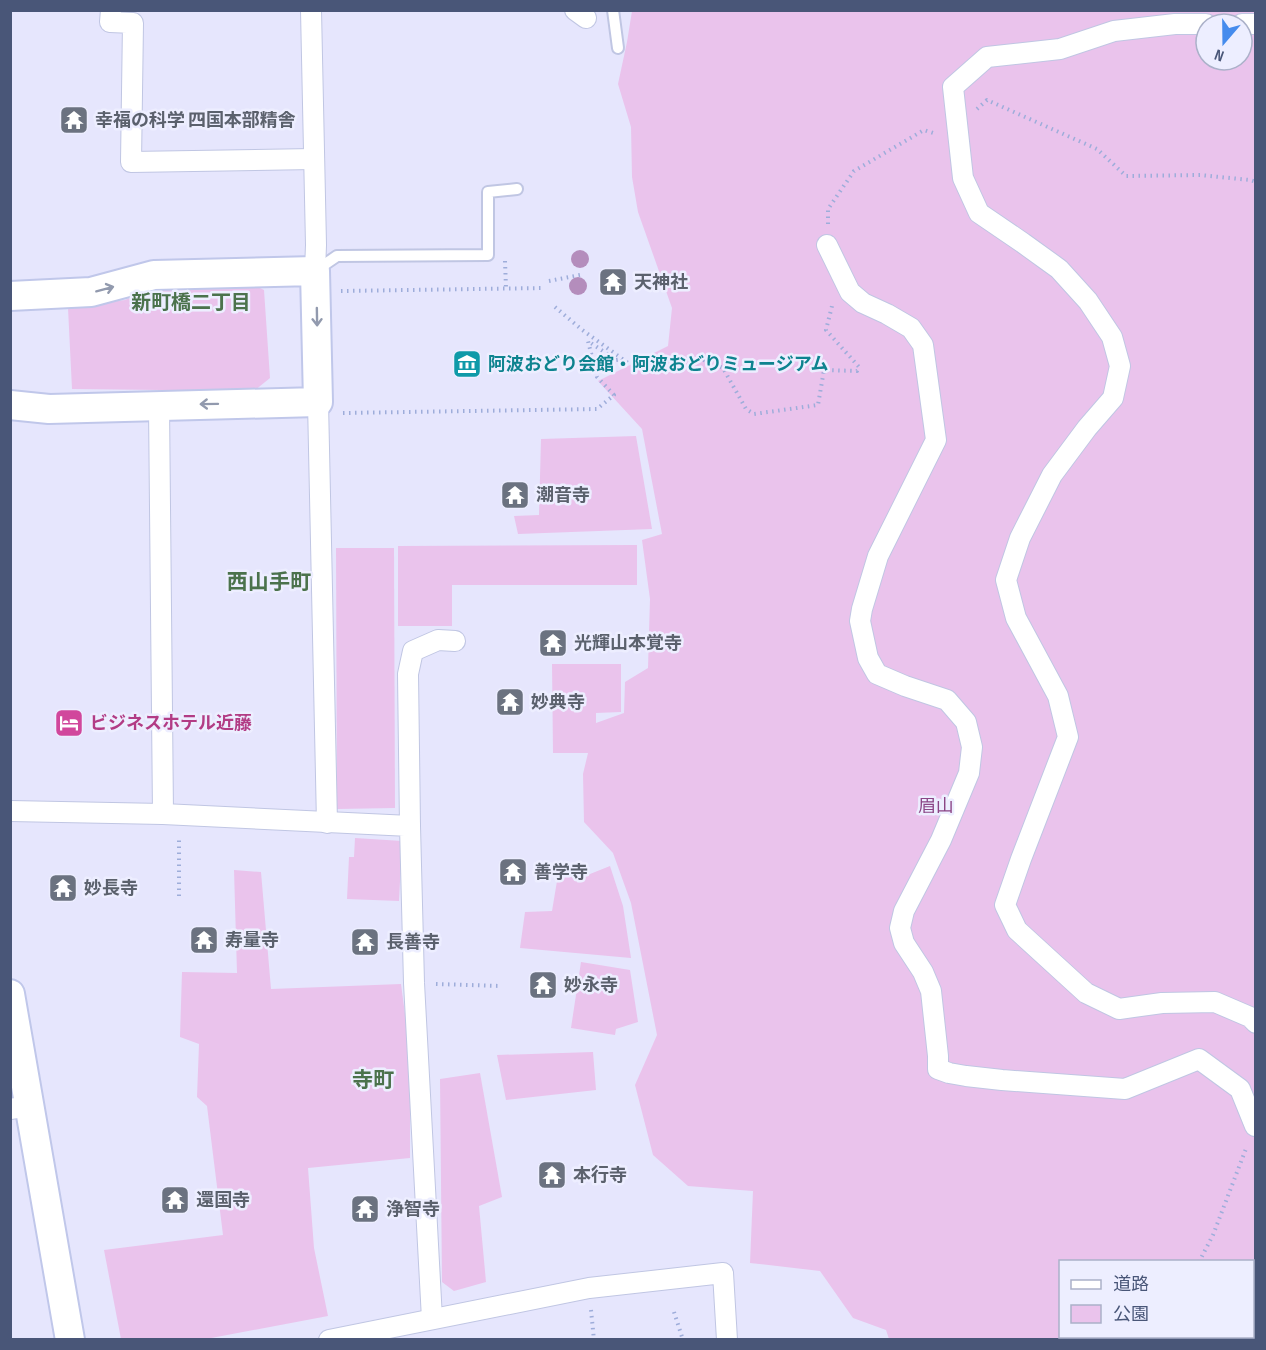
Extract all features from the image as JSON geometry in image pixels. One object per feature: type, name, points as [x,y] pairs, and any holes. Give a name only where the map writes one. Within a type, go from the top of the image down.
[{"type":"street","points":[[111,10],[110,22],[133,22],[131,162],[314,159]]},
{"type":"street","points":[[311,10],[327,823]]},
{"type":"street","points":[[1194,24],[1114,31],[1060,49],[987,57],[953,87],[963,178],[979,213],[1059,269],[1088,301],[1112,337],[1120,366],[1113,398],[1052,475],[1020,538],[1006,580],[1016,618],[1058,696],[1068,737],[1005,905],[1017,930],[1086,993],[1119,1009],[1162,1003],[1215,1002],[1250,1017],[1256,1023]]},
{"type":"street","points":[[827,245],[850,292],[863,303],[911,327],[923,345],[930,392],[936,440],[878,556],[860,621],[868,658],[877,674],[905,686],[947,699],[966,722],[972,747],[969,773],[941,840],[904,911],[900,928],[904,944],[923,972],[931,991],[938,1069],[966,1076],[1002,1080],[1125,1089],[1199,1059],[1240,1089],[1255,1127]]},
{"type":"street","points":[[10,296],[91,292],[154,275],[316,281]]},
{"type":"street","points":[[10,405],[49,409],[159,405],[318,408]]},
{"type":"street","points":[[159,405],[171,815]]},
{"type":"street","points":[[432,1319],[414,983],[408,674],[413,651],[438,640],[455,641]]},
{"type":"street","points":[[10,811],[171,815],[410,826]]},
{"type":"street","points":[[10,994],[20,1108],[70,1340]]},
{"type":"street","points":[[329,1340],[589,1288],[723,1273],[727,1340]]},
{"type":"lane","points":[[613,10],[618,48]]},
{"type":"lane","points":[[316,281],[337,256],[488,255],[488,192],[517,189]]},
{"type":"path","points":[[827,245],[828,209],[854,171],[924,130],[937,134],[957,128],[987,100],[1097,149],[1126,176],[1200,175],[1256,182]]},
{"type":"path","points":[[505,261],[506,288]]},
{"type":"path","points":[[549,281],[580,275]]},
{"type":"path","points":[[316,281],[544,288]]},
{"type":"path","points":[[555,307],[628,363],[699,358],[723,368],[746,409],[754,414],[818,405],[824,370],[857,371],[859,367],[826,330],[834,297]]},
{"type":"path","points":[[318,408],[597,409],[614,395],[597,377],[588,341],[616,360],[623,359]]},
{"type":"path","points":[[171,815],[179,896]]},
{"type":"path","points":[[414,983],[501,986]]},
{"type":"path","points":[[1200,1260],[1213,1235],[1255,1127]]},
{"type":"path","points":[[589,1288],[594,1340]]},
{"type":"path","points":[[674,1312],[683,1340]]},
{"type":"green space","name":"眉山","points":[[632,11],[1255,11],[1255,1339],[889,1339],[886,1330],[853,1318],[820,1271],[750,1263],[753,1191],[688,1186],[653,1155],[635,1085],[657,1035],[631,903],[613,853],[584,822],[583,774],[588,753],[553,753],[552,664],[621,664],[621,712],[596,713],[596,723],[624,713],[625,682],[648,668],[650,599],[642,540],[662,534],[642,429],[598,381],[668,346],[672,308],[638,212],[632,177],[631,127],[618,84]]},
{"type":"green space","points":[[248,282],[264,290],[270,378],[254,391],[72,389],[68,308],[125,300],[157,286]]},
{"type":"green space","points":[[636,436],[652,529],[518,534],[514,516],[539,515],[541,439]]},
{"type":"green space","points":[[637,545],[637,585],[452,585],[452,626],[398,626],[398,546]]},
{"type":"green space","points":[[336,548],[394,548],[395,808],[337,809]]},
{"type":"green space","points":[[355,838],[402,841],[399,901],[347,899],[349,857],[354,857]]},
{"type":"green space","points":[[610,866],[623,906],[631,958],[520,948],[525,912],[552,911],[558,875],[585,876]]},
{"type":"green space","points":[[234,870],[261,872],[271,989],[401,984],[410,1052],[410,1158],[308,1168],[314,1248],[328,1316],[206,1339],[121,1339],[104,1250],[223,1235],[207,1106],[197,1097],[199,1044],[180,1037],[182,972],[237,973]]},
{"type":"green space","points":[[581,962],[630,970],[638,1022],[616,1029],[615,1035],[571,1028]]},
{"type":"green space","points":[[593,1052],[596,1090],[506,1100],[497,1055]]},
{"type":"green space","points":[[480,1073],[502,1197],[479,1206],[486,1282],[454,1291],[442,1282],[440,1079]]},
{"type":"place","name":"幸福の科学 四国本部精舎","points":[[74,120]]},
{"type":"place","name":"天神社","points":[[613,282]]},
{"type":"place","name":"阿波おどり会館・阿波おどりミュージアム","points":[[467,364]]},
{"type":"place","name":"潮音寺","points":[[515,495]]},
{"type":"place","name":"光輝山本覚寺","points":[[553,643]]},
{"type":"place","name":"妙典寺","points":[[510,702]]},
{"type":"place","name":"ビジネスホテル近藤","points":[[69,723]]},
{"type":"place","name":"善学寺","points":[[513,872]]},
{"type":"place","name":"妙長寺","points":[[63,888]]},
{"type":"place","name":"寿量寺","points":[[204,940]]},
{"type":"place","name":"長善寺","points":[[365,942]]},
{"type":"place","name":"妙永寺","points":[[543,985]]},
{"type":"place","name":"本行寺","points":[[552,1175]]},
{"type":"place","name":"還国寺","points":[[175,1200]]},
{"type":"place","name":"浄智寺","points":[[365,1209]]},
{"type":"district","name":"新町橋二丁目","points":[[191,302]]},
{"type":"district","name":"西山手町","points":[[269,582]]},
{"type":"district","name":"寺町","points":[[373,1080]]}]
